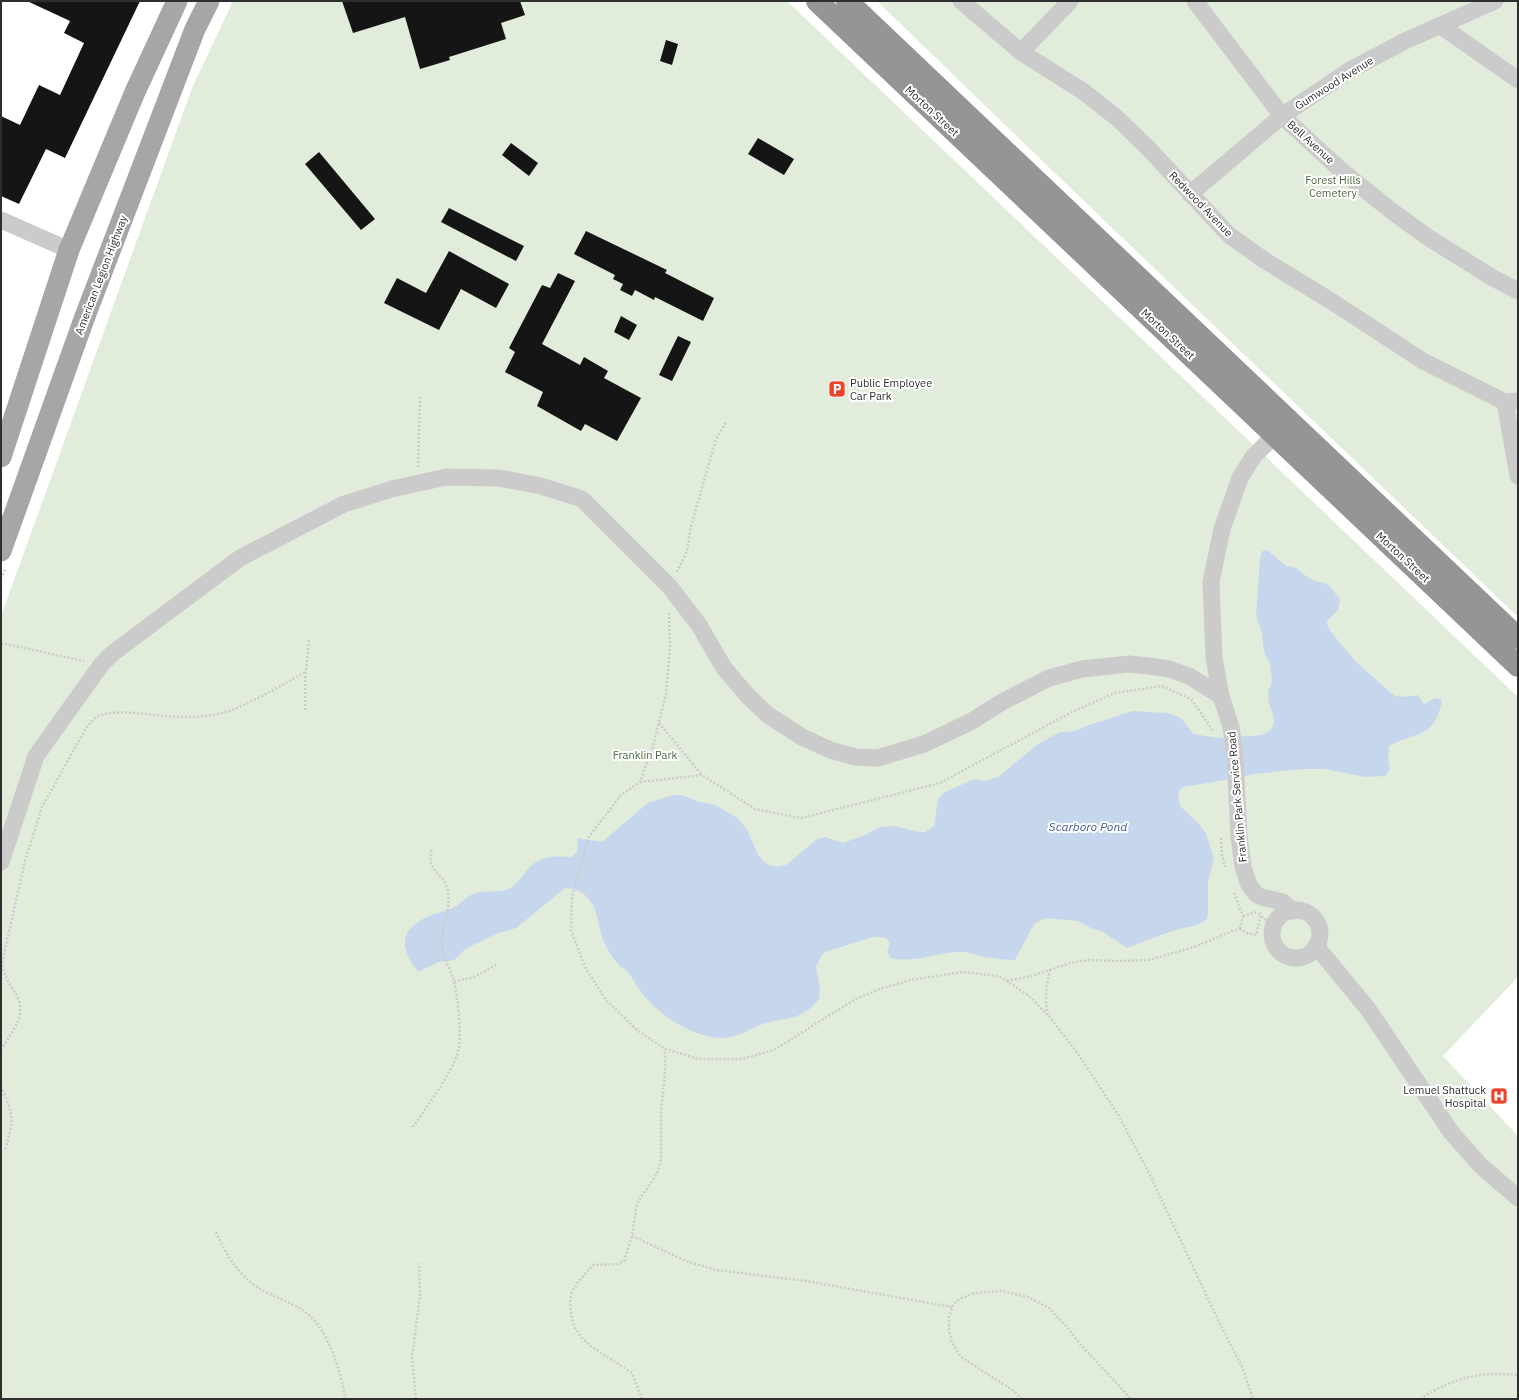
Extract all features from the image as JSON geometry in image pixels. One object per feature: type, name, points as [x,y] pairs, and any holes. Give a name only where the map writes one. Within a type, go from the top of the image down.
[{"type":"highway","name":"Morton Street","points":[[817,1],[1518,666]]},
{"type":"highway","name":"Morton Street","points":[[847,1],[1518,638]]},
{"type":"main road","points":[[1,457],[69,250],[135,92],[178,1]]},
{"type":"main road","name":"American Legion Highway","points":[[1,551],[84,319],[195,29],[208,1]]},
{"type":"street","name":"Redwood Avenue","points":[[961,1],[1021,52],[1084,92],[1117,118],[1149,149],[1229,235],[1264,260],[1331,301],[1423,361],[1511,402]]},
{"type":"street","points":[[1021,52],[1070,1]]},
{"type":"street","name":"Bell Avenue","points":[[1195,1],[1282,116],[1343,172],[1393,212],[1429,238],[1493,278],[1518,291]]},
{"type":"street","name":"Gumwood Avenue","points":[[1190,194],[1282,116],[1350,70],[1405,41],[1496,1]]},
{"type":"street","points":[[1441,26],[1518,80]]},
{"type":"street","points":[[1,220],[69,250]]},
{"type":"street","points":[[1511,402],[1518,476]]},
{"type":"street","name":"Franklin Park Service Road","points":[[1274,435],[1253,457],[1240,478],[1222,529],[1211,582],[1214,658],[1221,696],[1231,728],[1237,783],[1238,836],[1243,867],[1248,881],[1256,894],[1261,897],[1284,902],[1293,910],[1306,913],[1317,922],[1320,936],[1316,946]]},
{"type":"street","points":[[1,862],[36,756],[101,665],[113,653],[240,558],[344,504],[392,489],[446,478],[499,478],[541,486],[582,500],[669,586],[699,625],[724,668],[747,695],[768,716],[802,737],[830,750],[856,757],[878,758],[924,744],[972,721],[1002,702],[1049,678],[1082,669],[1129,664],[1169,669],[1189,676],[1221,696]]},
{"type":"street","points":[[1293,910],[1285,913],[1274,925],[1272,939],[1275,946],[1280,952],[1295,958],[1310,954],[1316,946],[1368,1009],[1451,1132],[1480,1165],[1518,1198]]},
{"type":"path","points":[[418,484],[420,396]]},
{"type":"path","points":[[640,782],[652,746],[666,694],[669,655],[669,586],[682,564],[691,526],[716,439],[726,422]]},
{"type":"path","points":[[305,710],[305,672],[308,639]]},
{"type":"path","points":[[1,642],[101,665]]},
{"type":"path","points":[[1,1050],[13,1031],[21,1012],[18,998],[4,977],[2,963],[26,861],[42,807],[56,779],[91,721],[98,716],[109,713],[187,717],[228,712],[250,702],[305,672]]},
{"type":"path","points":[[658,722],[702,775],[755,809],[801,818],[940,783],[1072,712],[1115,693],[1162,686],[1191,699],[1215,733],[1216,737]]},
{"type":"path","points":[[702,775],[640,782],[621,795],[588,838],[572,897],[571,930],[585,967],[606,1000],[637,1030],[665,1049],[699,1059],[742,1059],[774,1050],[854,1000],[880,989],[910,980],[962,972],[999,976],[1028,995],[1049,1016],[1078,1054],[1122,1122],[1149,1173],[1217,1318],[1243,1369],[1253,1399]]},
{"type":"path","points":[[413,1127],[446,1076],[458,1052],[459,1035],[454,982],[442,948],[448,893],[445,883],[431,865],[430,854],[432,848]]},
{"type":"path","points":[[1240,928],[1243,916],[1258,912]]},
{"type":"path","points":[[1240,928],[1246,933],[1256,935],[1261,916],[1274,925]]},
{"type":"path","points":[[1007,981],[1032,976],[1051,968],[1070,963],[1088,960],[1149,960],[1194,947],[1240,928]]},
{"type":"path","points":[[454,982],[474,977],[498,964]]},
{"type":"path","points":[[1049,1016],[1045,1003],[1047,979],[1051,968]]},
{"type":"path","points":[[642,1399],[632,1373],[592,1347],[578,1332],[572,1319],[570,1294],[593,1265],[618,1264],[624,1261],[632,1236],[637,1204],[657,1174],[661,1160],[661,1112],[665,1049]]},
{"type":"path","points":[[1,1086],[10,1107],[12,1120],[5,1148]]},
{"type":"path","points":[[216,1232],[229,1258],[251,1282],[260,1289],[304,1310],[320,1327],[334,1356],[343,1384],[345,1399]]},
{"type":"path","points":[[632,1236],[686,1261],[716,1270],[806,1282],[952,1307]]},
{"type":"path","points":[[416,1399],[412,1357],[419,1301],[419,1262]]},
{"type":"path","points":[[1022,1399],[1014,1391],[961,1357],[952,1344],[949,1331],[949,1317],[952,1307],[960,1298],[975,1293],[1001,1291],[1028,1297],[1049,1308],[1131,1399]]},
{"type":"path","points":[[1420,1399],[1455,1380],[1484,1374],[1518,1375]]},
{"type":"green space","name":"Franklin Park","points":[[233,1],[787,1],[1518,697],[1518,977],[1443,1056],[1518,1136],[1518,1399],[1,1399],[1,616],[192,88]]},
{"type":"green space","name":"Forest Hills Cemetery","points":[[877,1],[1518,1],[1518,617],[1035,154]]},
{"type":"water","name":"Scarboro Pond","points":[[1267,550],[1286,566],[1294,567],[1309,578],[1326,584],[1332,588],[1340,599],[1338,610],[1326,622],[1331,632],[1356,662],[1390,692],[1395,696],[1404,697],[1418,695],[1424,704],[1435,698],[1442,700],[1439,713],[1435,722],[1430,728],[1389,746],[1388,758],[1390,770],[1385,776],[1365,777],[1325,769],[1303,769],[1254,774],[1183,787],[1178,792],[1180,806],[1200,825],[1206,834],[1214,858],[1208,881],[1208,915],[1206,920],[1197,925],[1179,929],[1127,948],[1103,932],[1078,921],[1046,918],[1034,924],[1015,960],[984,957],[963,952],[945,953],[908,959],[890,958],[887,952],[890,943],[886,938],[873,937],[822,954],[816,967],[820,988],[819,999],[806,1011],[800,1015],[763,1024],[735,1036],[723,1038],[702,1035],[691,1031],[670,1019],[652,1005],[628,972],[618,965],[610,953],[605,944],[594,907],[591,902],[580,891],[574,889],[565,888],[516,928],[496,934],[465,949],[454,960],[439,962],[418,972],[408,955],[405,948],[407,934],[418,922],[430,916],[454,908],[473,894],[509,889],[534,863],[551,857],[572,857],[578,850],[577,838],[602,842],[648,803],[673,795],[682,795],[699,802],[715,805],[736,817],[747,829],[758,855],[765,863],[776,867],[786,865],[816,840],[825,837],[843,843],[865,835],[880,827],[895,826],[925,832],[934,826],[938,799],[945,792],[975,779],[986,781],[998,777],[1038,744],[1060,732],[1078,730],[1133,711],[1166,713],[1174,715],[1182,719],[1193,734],[1218,738],[1261,735],[1271,730],[1274,723],[1273,714],[1269,704],[1268,692],[1272,681],[1270,664],[1264,651],[1261,629],[1256,615],[1260,560],[1262,551]]},
{"type":"building","points":[[27,1],[140,1],[65,158],[46,149],[19,204],[1,196],[1,116],[20,125],[39,85],[60,95],[84,43],[64,33],[70,21]]},
{"type":"building","points":[[342,1],[520,1],[525,15],[501,23],[506,39],[449,57],[450,60],[420,69],[405,17],[353,33]]},
{"type":"building","points":[[666,40],[678,44],[672,65],[660,61]]},
{"type":"building","points":[[758,138],[794,159],[784,175],[748,154]]},
{"type":"building","points":[[511,143],[538,163],[529,176],[502,155]]},
{"type":"building","points":[[319,152],[375,219],[361,230],[305,164]]},
{"type":"building","points":[[449,208],[524,246],[516,261],[441,222]]},
{"type":"building","points":[[586,231],[667,270],[665,273],[714,298],[703,321],[655,297],[654,300],[635,290],[632,296],[620,290],[623,284],[613,279],[615,275],[574,254]]},
{"type":"building","points":[[449,251],[509,284],[496,308],[461,289],[439,330],[384,303],[397,278],[426,293]]},
{"type":"building","points":[[558,273],[575,281],[542,344],[580,365],[584,357],[608,371],[604,378],[641,398],[617,441],[585,424],[581,431],[537,406],[543,392],[505,372],[515,352],[509,348],[542,285],[550,288]]},
{"type":"building","points":[[621,316],[637,325],[629,340],[614,332]]},
{"type":"building","points":[[678,336],[691,342],[672,381],[659,375]]},
{"type":"place","name":"Public Employee Car Park","points":[[837,389]]},
{"type":"place","name":"Lemuel Shattuck Hospital","points":[[1499,1096]]}]
